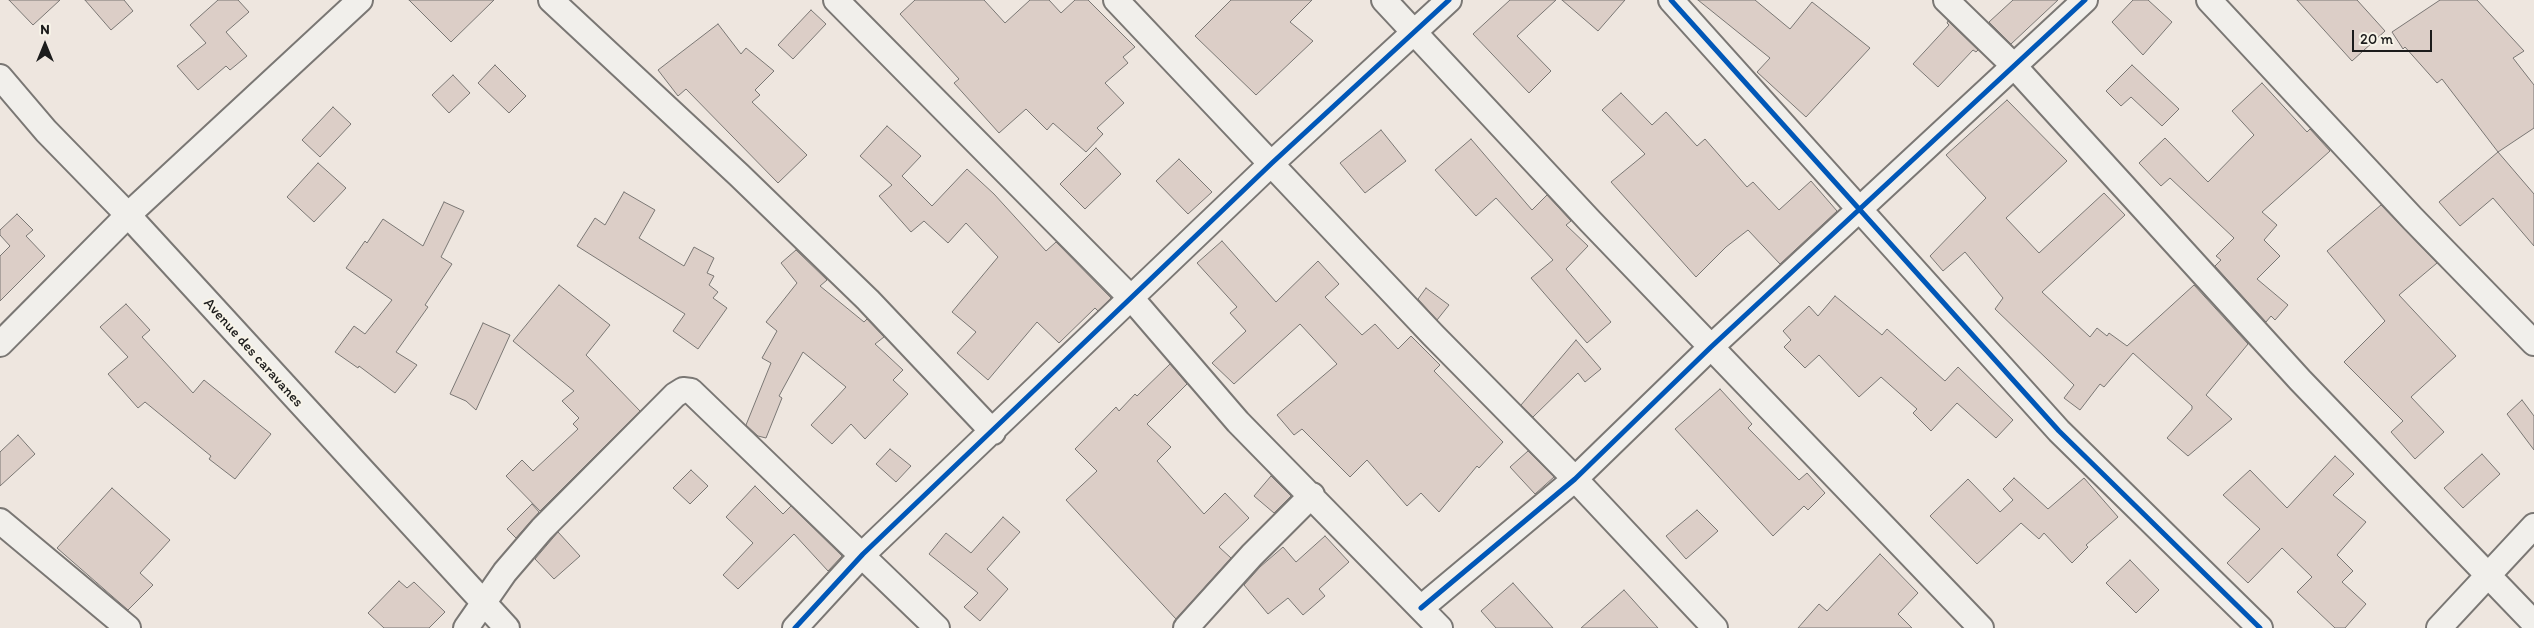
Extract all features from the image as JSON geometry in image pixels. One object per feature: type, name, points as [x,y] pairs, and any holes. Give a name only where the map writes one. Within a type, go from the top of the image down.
[{"type":"street","points":[[0,344],[128,215],[360,0]]},
{"type":"street","points":[[551,0],[739,175],[861,293],[992,432]]},
{"type":"street","points":[[836,0],[1132,299],[1238,422],[1312,495],[1440,628]]},
{"type":"street","points":[[1116,0],[1433,335],[1575,479],[1715,628]]},
{"type":"street","points":[[1384,0],[1590,221],[1981,628]]},
{"type":"street","points":[[795,628],[862,554],[1132,299],[1272,163],[1449,0]]},
{"type":"street","points":[[1671,0],[2059,431],[2260,628]]},
{"type":"street","points":[[1946,0],[2014,66],[2300,380],[2534,623]]},
{"type":"street","points":[[1421,608],[1575,479],[1711,347],[2085,0]]},
{"type":"street","points":[[2209,0],[2413,219],[2534,343]]},
{"type":"street","name":"Avenue des caravanes","points":[[0,77],[46,131],[128,215],[507,628]]},
{"type":"street","points":[[466,628],[505,572],[542,529],[683,390],[691,391],[937,628]]},
{"type":"street","points":[[1186,628],[1252,555],[1312,495]]},
{"type":"street","points":[[0,521],[128,628]]},
{"type":"street","points":[[2439,628],[2534,526]]},
{"type":"building","points":[[9,0],[60,0],[33,25]]},
{"type":"building","points":[[85,0],[124,0],[133,11],[111,30]]},
{"type":"building","points":[[218,0],[238,0],[249,12],[226,32],[247,56],[230,70],[226,66],[198,90],[177,66],[206,43],[190,25]]},
{"type":"building","points":[[409,0],[494,0],[451,42]]},
{"type":"building","points":[[915,0],[984,0],[1005,23],[1030,0],[1049,0],[1061,13],[1075,0],[1088,0],[1135,47],[1123,57],[1128,63],[1105,83],[1124,103],[1097,128],[1103,134],[1086,152],[1053,123],[1047,130],[1026,109],[999,133],[954,83],[959,79],[900,14]]},
{"type":"building","points":[[1231,0],[1312,0],[1290,22],[1313,41],[1256,95],[1195,36]]},
{"type":"building","points":[[1510,0],[1556,0],[1517,36],[1551,71],[1529,93],[1473,34]]},
{"type":"building","points":[[1562,0],[1625,0],[1598,31]]},
{"type":"building","points":[[1698,0],[1755,0],[1790,29],[1812,2],[1870,48],[1806,117],[1757,72],[1770,58]]},
{"type":"building","points":[[2013,0],[2058,0],[2011,44],[1989,22]]},
{"type":"building","points":[[2133,0],[2148,0],[2172,22],[2143,55],[2112,22]]},
{"type":"building","points":[[2297,0],[2357,0],[2385,31],[2352,61]]},
{"type":"building","points":[[2440,0],[2477,0],[2524,51],[2513,58],[2534,85],[2534,128],[2498,152],[2442,79],[2437,83],[2405,47],[2403,49],[2392,32]]},
{"type":"building","points":[[811,10],[826,24],[793,59],[778,45]]},
{"type":"building","points":[[1948,21],[1978,50],[1976,52],[1973,50],[1938,87],[1913,64],[1949,25]]},
{"type":"building","points":[[718,24],[741,54],[746,48],[774,71],[755,90],[760,95],[752,102],[807,155],[778,183],[686,89],[678,96],[658,70]]},
{"type":"building","points":[[495,65],[526,96],[509,113],[478,83]]},
{"type":"building","points":[[2132,65],[2179,109],[2162,126],[2131,97],[2121,106],[2106,91]]},
{"type":"building","points":[[453,75],[470,93],[449,113],[432,95]]},
{"type":"building","points":[[2262,83],[2307,132],[2310,129],[2330,151],[2262,212],[2277,225],[2264,240],[2280,256],[2257,279],[2288,305],[2275,320],[2271,316],[2266,322],[2215,266],[2221,260],[2216,256],[2234,238],[2170,178],[2161,186],[2139,163],[2165,138],[2208,182],[2254,135],[2232,111]]},
{"type":"building","points":[[1621,93],[1652,125],[1666,112],[1697,146],[1705,139],[1747,187],[1753,182],[1779,210],[1811,181],[1837,211],[1780,264],[1748,230],[1726,247],[1696,277],[1611,182],[1645,154],[1602,110]]},
{"type":"building","points":[[2007,100],[2067,161],[2006,218],[2039,253],[2104,193],[2125,215],[2042,292],[2090,337],[2097,328],[2107,336],[2109,333],[2127,346],[2194,285],[2248,344],[2206,395],[2232,419],[2188,456],[2167,438],[2192,409],[2192,406],[2133,353],[2104,387],[2100,384],[2080,410],[2064,398],[2074,385],[1995,309],[2003,298],[1965,252],[1943,271],[1930,256],[1986,198],[1946,155]]},
{"type":"building","points":[[333,107],[351,124],[320,157],[302,140]]},
{"type":"building","points":[[887,126],[921,156],[902,176],[932,206],[967,169],[994,194],[1046,251],[1056,242],[1111,298],[1098,311],[1095,308],[1059,343],[1037,322],[988,380],[957,353],[976,332],[952,312],[998,257],[966,223],[948,243],[924,221],[911,232],[879,196],[892,185],[860,156]]},
{"type":"building","points":[[1381,130],[1406,161],[1365,193],[1340,163]]},
{"type":"building","points":[[1471,139],[1532,210],[1547,195],[1571,221],[1566,225],[1588,246],[1566,269],[1611,322],[1587,343],[1531,278],[1553,260],[1496,198],[1476,216],[1435,170]]},
{"type":"building","points":[[1096,148],[1121,174],[1085,209],[1060,184]]},
{"type":"building","points":[[2498,152],[2534,194],[2534,246],[2493,198],[2460,226],[2439,202]]},
{"type":"building","points":[[1179,159],[1212,192],[1188,214],[1156,181]]},
{"type":"building","points":[[318,163],[346,188],[314,222],[287,197]]},
{"type":"building","points":[[624,192],[655,210],[639,238],[684,266],[694,247],[714,258],[707,273],[714,276],[709,285],[718,292],[713,298],[727,308],[698,349],[673,331],[685,314],[577,246],[595,218],[605,225]]},
{"type":"building","points":[[444,202],[464,211],[441,257],[452,264],[425,305],[428,307],[396,352],[417,365],[395,393],[359,366],[358,368],[335,352],[354,326],[365,334],[392,300],[346,268],[365,241],[367,243],[383,219],[423,246]]},
{"type":"building","points":[[2381,205],[2437,263],[2399,295],[2456,356],[2411,397],[2444,432],[2415,459],[2391,432],[2403,421],[2344,362],[2385,321],[2327,251]]},
{"type":"building","points":[[17,214],[33,230],[26,236],[45,256],[0,301],[0,256],[10,246],[0,235],[0,230]]},
{"type":"building","points":[[1222,241],[1276,302],[1318,261],[1339,284],[1325,297],[1362,335],[1375,324],[1398,349],[1411,336],[1440,365],[1434,371],[1503,442],[1479,468],[1477,466],[1439,512],[1421,493],[1407,506],[1367,460],[1350,477],[1302,429],[1294,435],[1277,415],[1337,364],[1300,324],[1234,384],[1212,363],[1246,331],[1230,313],[1237,307],[1197,263]]},
{"type":"building","points":[[796,250],[827,280],[820,286],[864,322],[867,319],[884,337],[875,344],[903,370],[893,380],[908,394],[865,439],[851,424],[832,444],[811,425],[846,387],[803,352],[779,396],[782,398],[766,438],[758,436],[746,425],[771,363],[762,358],[777,331],[766,322],[797,283],[781,263]]},
{"type":"building","points":[[559,285],[610,325],[586,355],[640,411],[540,511],[506,476],[522,460],[533,471],[578,429],[573,424],[579,418],[562,401],[574,391],[513,341]]},
{"type":"building","points":[[1426,288],[1449,305],[1437,320],[1418,299]]},
{"type":"building","points":[[1835,296],[1882,335],[1887,329],[1945,381],[1958,367],[2013,420],[1996,438],[1957,403],[1931,431],[1913,413],[1917,409],[1881,377],[1859,397],[1819,355],[1805,368],[1784,347],[1791,340],[1783,331],[1809,306],[1818,316]]},
{"type":"building","points":[[126,304],[150,330],[142,337],[193,393],[204,380],[271,434],[235,479],[209,459],[211,456],[145,402],[138,408],[108,374],[128,357],[100,327]]},
{"type":"building","points":[[483,323],[510,335],[476,410],[466,401],[450,394]]},
{"type":"building","points":[[1576,340],[1601,369],[1585,382],[1578,373],[1533,417],[1521,405]]},
{"type":"building","points":[[1170,364],[1187,384],[1147,424],[1171,447],[1157,461],[1204,514],[1225,493],[1249,518],[1219,547],[1231,558],[1176,619],[1066,500],[1097,471],[1075,449],[1116,407],[1119,411],[1135,394],[1137,396]]},
{"type":"building","points":[[1720,389],[1752,424],[1748,428],[1799,480],[1807,473],[1825,493],[1808,510],[1804,506],[1773,536],[1675,429]]},
{"type":"building","points":[[2522,400],[2534,416],[2534,450],[2507,414]]},
{"type":"building","points":[[18,435],[35,454],[0,486],[0,452]]},
{"type":"building","points":[[890,449],[911,466],[896,482],[876,464]]},
{"type":"building","points":[[1528,451],[1554,477],[1535,494],[1510,467]]},
{"type":"building","points":[[2482,454],[2500,474],[2463,508],[2444,488]]},
{"type":"building","points":[[2335,456],[2354,474],[2333,495],[2366,522],[2337,555],[2353,571],[2342,582],[2366,604],[2345,628],[2335,628],[2297,592],[2312,577],[2282,548],[2248,583],[2227,563],[2260,529],[2223,495],[2250,470],[2287,508]]},
{"type":"building","points":[[691,470],[708,486],[690,504],[673,488]]},
{"type":"building","points":[[1271,476],[1291,496],[1274,513],[1254,496]]},
{"type":"building","points":[[2014,478],[2048,509],[2084,478],[2118,517],[2086,545],[2088,547],[2072,563],[2044,533],[2039,539],[2021,523],[1977,564],[1930,516],[1968,479],[2000,512],[2013,500],[2003,489]]},
{"type":"building","points":[[755,486],[783,514],[791,506],[842,556],[828,571],[794,534],[738,589],[723,575],[753,543],[726,517]]},
{"type":"building","points":[[112,488],[170,540],[140,573],[153,585],[128,610],[57,548]]},
{"type":"building","points":[[532,504],[539,512],[516,538],[507,529]]},
{"type":"building","points":[[1697,510],[1718,531],[1686,559],[1666,536]]},
{"type":"building","points":[[1003,517],[1020,532],[987,569],[1008,589],[980,621],[964,607],[978,593],[929,554],[946,533],[971,553]]},
{"type":"building","points":[[558,532],[580,556],[554,579],[535,559]]},
{"type":"building","points":[[1325,536],[1349,562],[1319,589],[1325,596],[1303,615],[1288,598],[1268,614],[1244,585],[1260,567],[1283,547],[1296,562]]},
{"type":"building","points":[[1880,554],[1918,593],[1898,614],[1912,628],[1798,628],[1819,604],[1827,611]]},
{"type":"building","points":[[2130,560],[2159,590],[2136,613],[2106,583]]},
{"type":"building","points":[[399,581],[407,588],[414,582],[445,612],[429,628],[384,628],[368,613]]},
{"type":"building","points":[[1513,583],[1553,628],[1496,628],[1481,611]]},
{"type":"building","points":[[1624,590],[1658,628],[1581,628]]},
{"type":"cycle path","points":[[795,628],[863,554],[1272,163],[1449,0]]},
{"type":"cycle path","points":[[1671,0],[2059,431],[2260,628]]},
{"type":"cycle path","points":[[1421,608],[1575,479],[1711,347],[2085,0]]}]
